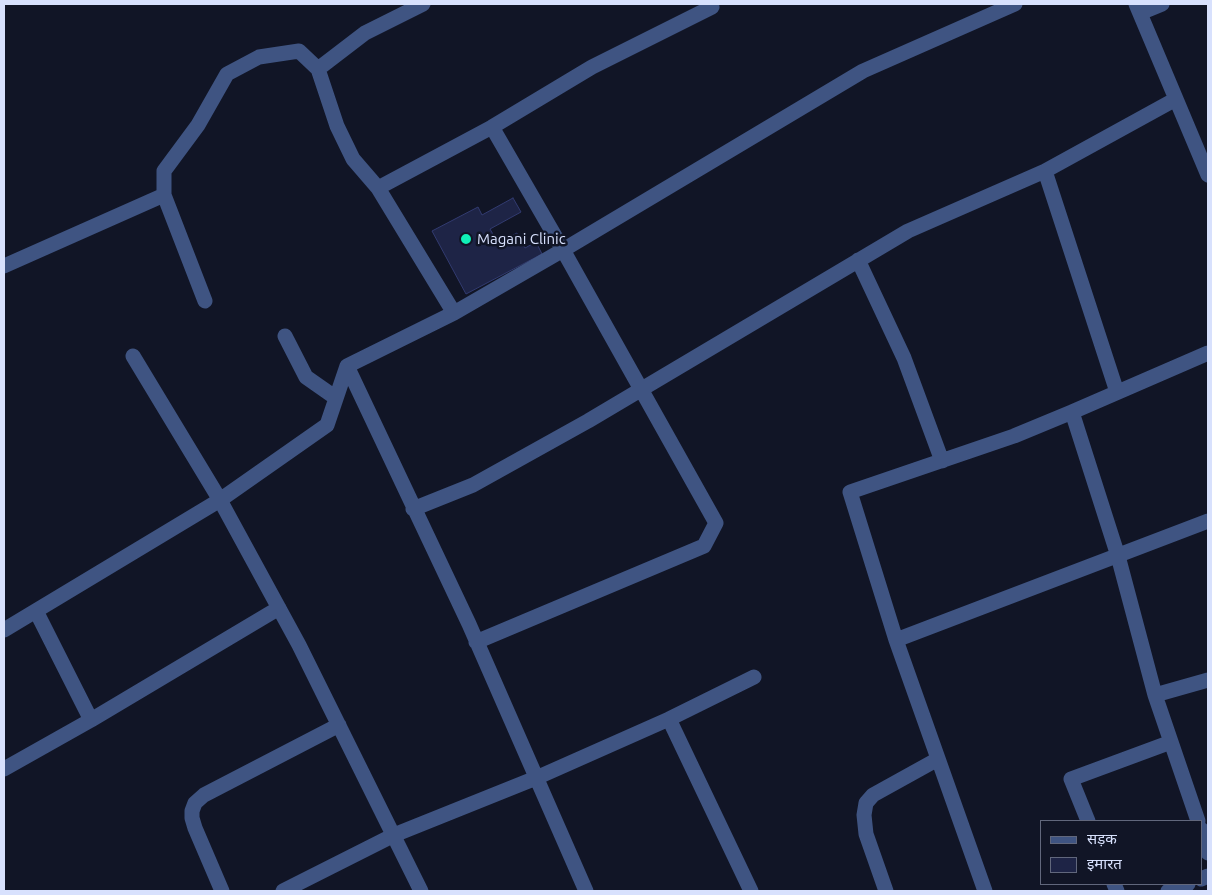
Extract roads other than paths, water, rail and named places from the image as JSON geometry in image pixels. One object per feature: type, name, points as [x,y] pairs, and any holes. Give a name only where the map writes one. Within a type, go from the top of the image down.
[{"type":"street","points":[[318,69],[365,32],[423,4]]},
{"type":"street","points":[[4,630],[220,500],[327,425],[347,366],[454,312],[563,250],[863,70],[1015,4]]},
{"type":"street","points":[[1162,4],[1138,8],[1208,175]]},
{"type":"street","points":[[378,188],[492,127],[592,67],[713,5]]},
{"type":"street","points":[[205,301],[164,195],[164,171],[198,125],[227,74],[259,57],[299,51],[318,69],[337,126],[353,159],[378,188],[454,312]]},
{"type":"street","points":[[413,509],[473,485],[642,390],[908,231],[1045,171],[1176,99]]},
{"type":"street","points":[[476,642],[704,546],[716,524],[492,127]]},
{"type":"street","points":[[1045,171],[1117,392]]},
{"type":"street","points":[[4,266],[164,195]]},
{"type":"street","points":[[858,260],[904,358],[942,461]]},
{"type":"street","points":[[285,336],[306,376],[336,398]]},
{"type":"street","points":[[985,891],[896,640],[850,492],[1014,436],[1208,353]]},
{"type":"street","points":[[133,356],[220,500],[279,608],[339,724],[421,891]]},
{"type":"street","points":[[347,366],[476,642],[586,891]]},
{"type":"street","points":[[1072,412],[1118,556],[1155,695],[1198,820]]},
{"type":"street","points":[[896,640],[1208,521]]},
{"type":"street","points":[[4,770],[279,608]]},
{"type":"street","points":[[36,611],[91,720]]},
{"type":"street","points":[[283,891],[394,835],[536,778],[669,719],[754,677]]},
{"type":"street","points":[[1155,695],[1208,680]]},
{"type":"street","points":[[669,719],[751,891]]},
{"type":"street","points":[[222,891],[195,828],[192,811],[195,804],[204,795],[339,724]]},
{"type":"street","points":[[1088,820],[1071,779],[1172,742]]},
{"type":"street","points":[[886,891],[866,834],[864,815],[866,803],[873,795],[938,758]]},
{"type":"street","points":[[1202,832],[1208,853]]},
{"type":"street","points":[[1168,891],[1185,885]]},
{"type":"place","name":"Magani Clinic","points":[[466,239]]}]
